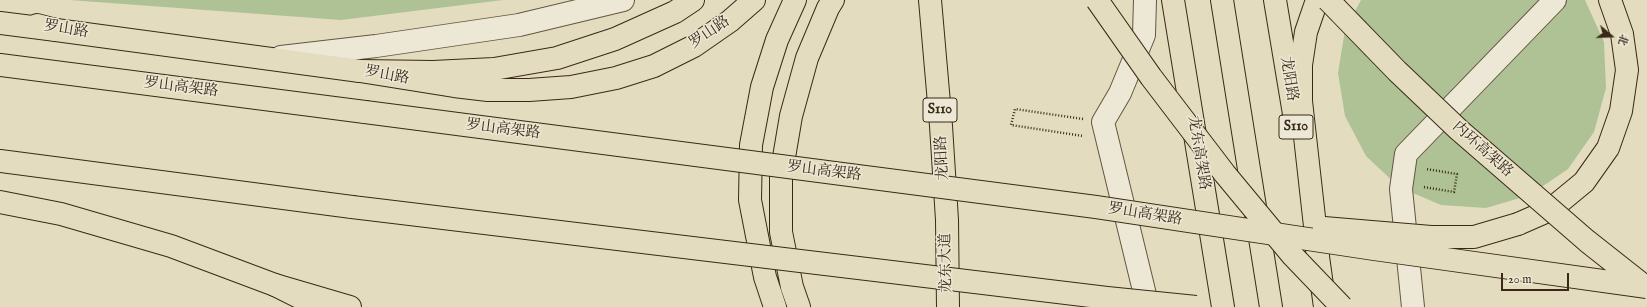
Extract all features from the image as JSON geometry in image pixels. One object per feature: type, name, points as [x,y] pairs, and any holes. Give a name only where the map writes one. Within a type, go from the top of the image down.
[{"type":"main road","points":[[360,71],[433,72],[494,69],[557,58],[616,39],[675,12],[693,0]]},
{"type":"main road","name":"罗山路","points":[[0,17],[56,30],[360,71],[419,81],[488,90],[529,90],[571,87],[616,78],[654,66],[694,46],[730,21],[754,0]]},
{"type":"main road","points":[[775,307],[765,277],[750,200],[751,145],[762,87],[777,40],[795,0]]},
{"type":"main road","name":"龙阳路","points":[[930,0],[941,126],[947,220]]},
{"type":"main road","points":[[1097,0],[1151,77],[1225,174],[1292,256],[1342,307]]},
{"type":"main road","name":"龙东高架路","points":[[1173,0],[1223,307]]},
{"type":"main road","points":[[1222,0],[1271,307]]},
{"type":"main road","name":"龙阳路","points":[[1275,0],[1318,253]]},
{"type":"main road","points":[[1317,0],[1306,32],[1301,65],[1301,101],[1325,307]]},
{"type":"main road","name":"内环高架路","points":[[1328,0],[1397,71],[1459,130],[1587,241],[1647,288]]},
{"type":"main road","points":[[1096,207],[1431,237],[1474,237],[1518,224],[1550,210],[1584,182],[1608,148],[1621,111],[1627,70],[1622,34],[1610,0]]},
{"type":"main road","points":[[799,307],[792,287],[781,232],[781,175],[791,116],[807,58],[830,4]]},
{"type":"main road","points":[[0,23],[56,30]]},
{"type":"main road","name":"罗山高架路","points":[[0,65],[1096,207],[1366,248],[1647,288]]},
{"type":"main road","points":[[0,161],[352,207],[1076,294],[1196,307]]},
{"type":"main road","points":[[0,202],[61,214],[172,246],[275,285],[350,307]]},
{"type":"main road","name":"龙东大道","points":[[947,220],[948,307]]},
{"type":"main road","points":[[275,285],[319,307]]},
{"type":"lane","points":[[267,58],[376,46],[519,25],[623,0]]},
{"type":"lane","points":[[1145,0],[1144,34],[1120,92],[1103,122],[1148,307]]},
{"type":"lane","points":[[1413,307],[1401,189],[1406,154],[1555,0]]},
{"type":"path","points":[[1086,136],[1011,125],[1014,109],[1103,122]]},
{"type":"path","points":[[1404,166],[1457,174],[1454,192],[1420,187]]},
{"type":"green space","points":[[69,0],[503,0],[341,20]]},
{"type":"green space","points":[[1361,0],[1585,0],[1604,42],[1606,88],[1594,132],[1568,169],[1530,195],[1486,208],[1441,205],[1399,187],[1366,156],[1345,116],[1338,73],[1345,30]]}]
